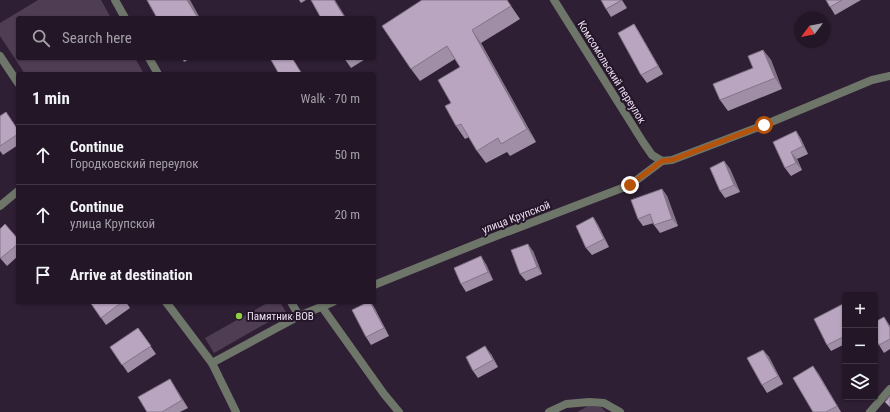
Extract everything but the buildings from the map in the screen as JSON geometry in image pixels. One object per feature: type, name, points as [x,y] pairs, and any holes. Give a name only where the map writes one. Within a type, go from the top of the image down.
[{"type":"street","points":[[115,0],[124,16]]},
{"type":"street","name":"Комсомольский переулок","points":[[554,0],[652,155],[662,161]]},
{"type":"street","points":[[0,56],[16,80]]},
{"type":"street","points":[[149,60],[157,72]]},
{"type":"street","points":[[662,161],[672,160],[764,125],[872,80],[890,76]]},
{"type":"street","name":"улица Крупской","points":[[376,285],[486,240],[630,185],[662,161]]},
{"type":"street","points":[[0,206],[16,193]]},
{"type":"street","points":[[168,304],[212,363],[236,412]]},
{"type":"street","points":[[292,304],[299,316]]},
{"type":"street","points":[[212,363],[299,316],[329,304]]},
{"type":"street","points":[[322,307],[384,394],[399,412]]},
{"type":"street","points":[[870,412],[890,389]]},
{"type":"street","points":[[549,412],[566,404],[589,402],[604,403],[620,412]]},
{"type":"shaded area","points":[[38,0],[101,0],[110,16],[16,16],[16,60],[136,60],[143,72],[24,72],[0,36],[0,23]]},
{"type":"shaded area","points":[[265,304],[281,304],[286,312],[214,353],[205,338]]},
{"type":"shaded area","points":[[588,406],[601,407],[606,412],[577,412]]},
{"type":"place","name":"Памятник ВОВ","points":[[239,316]]},
{"type":"route","points":[[630,185],[662,161],[672,160],[764,125]]}]
